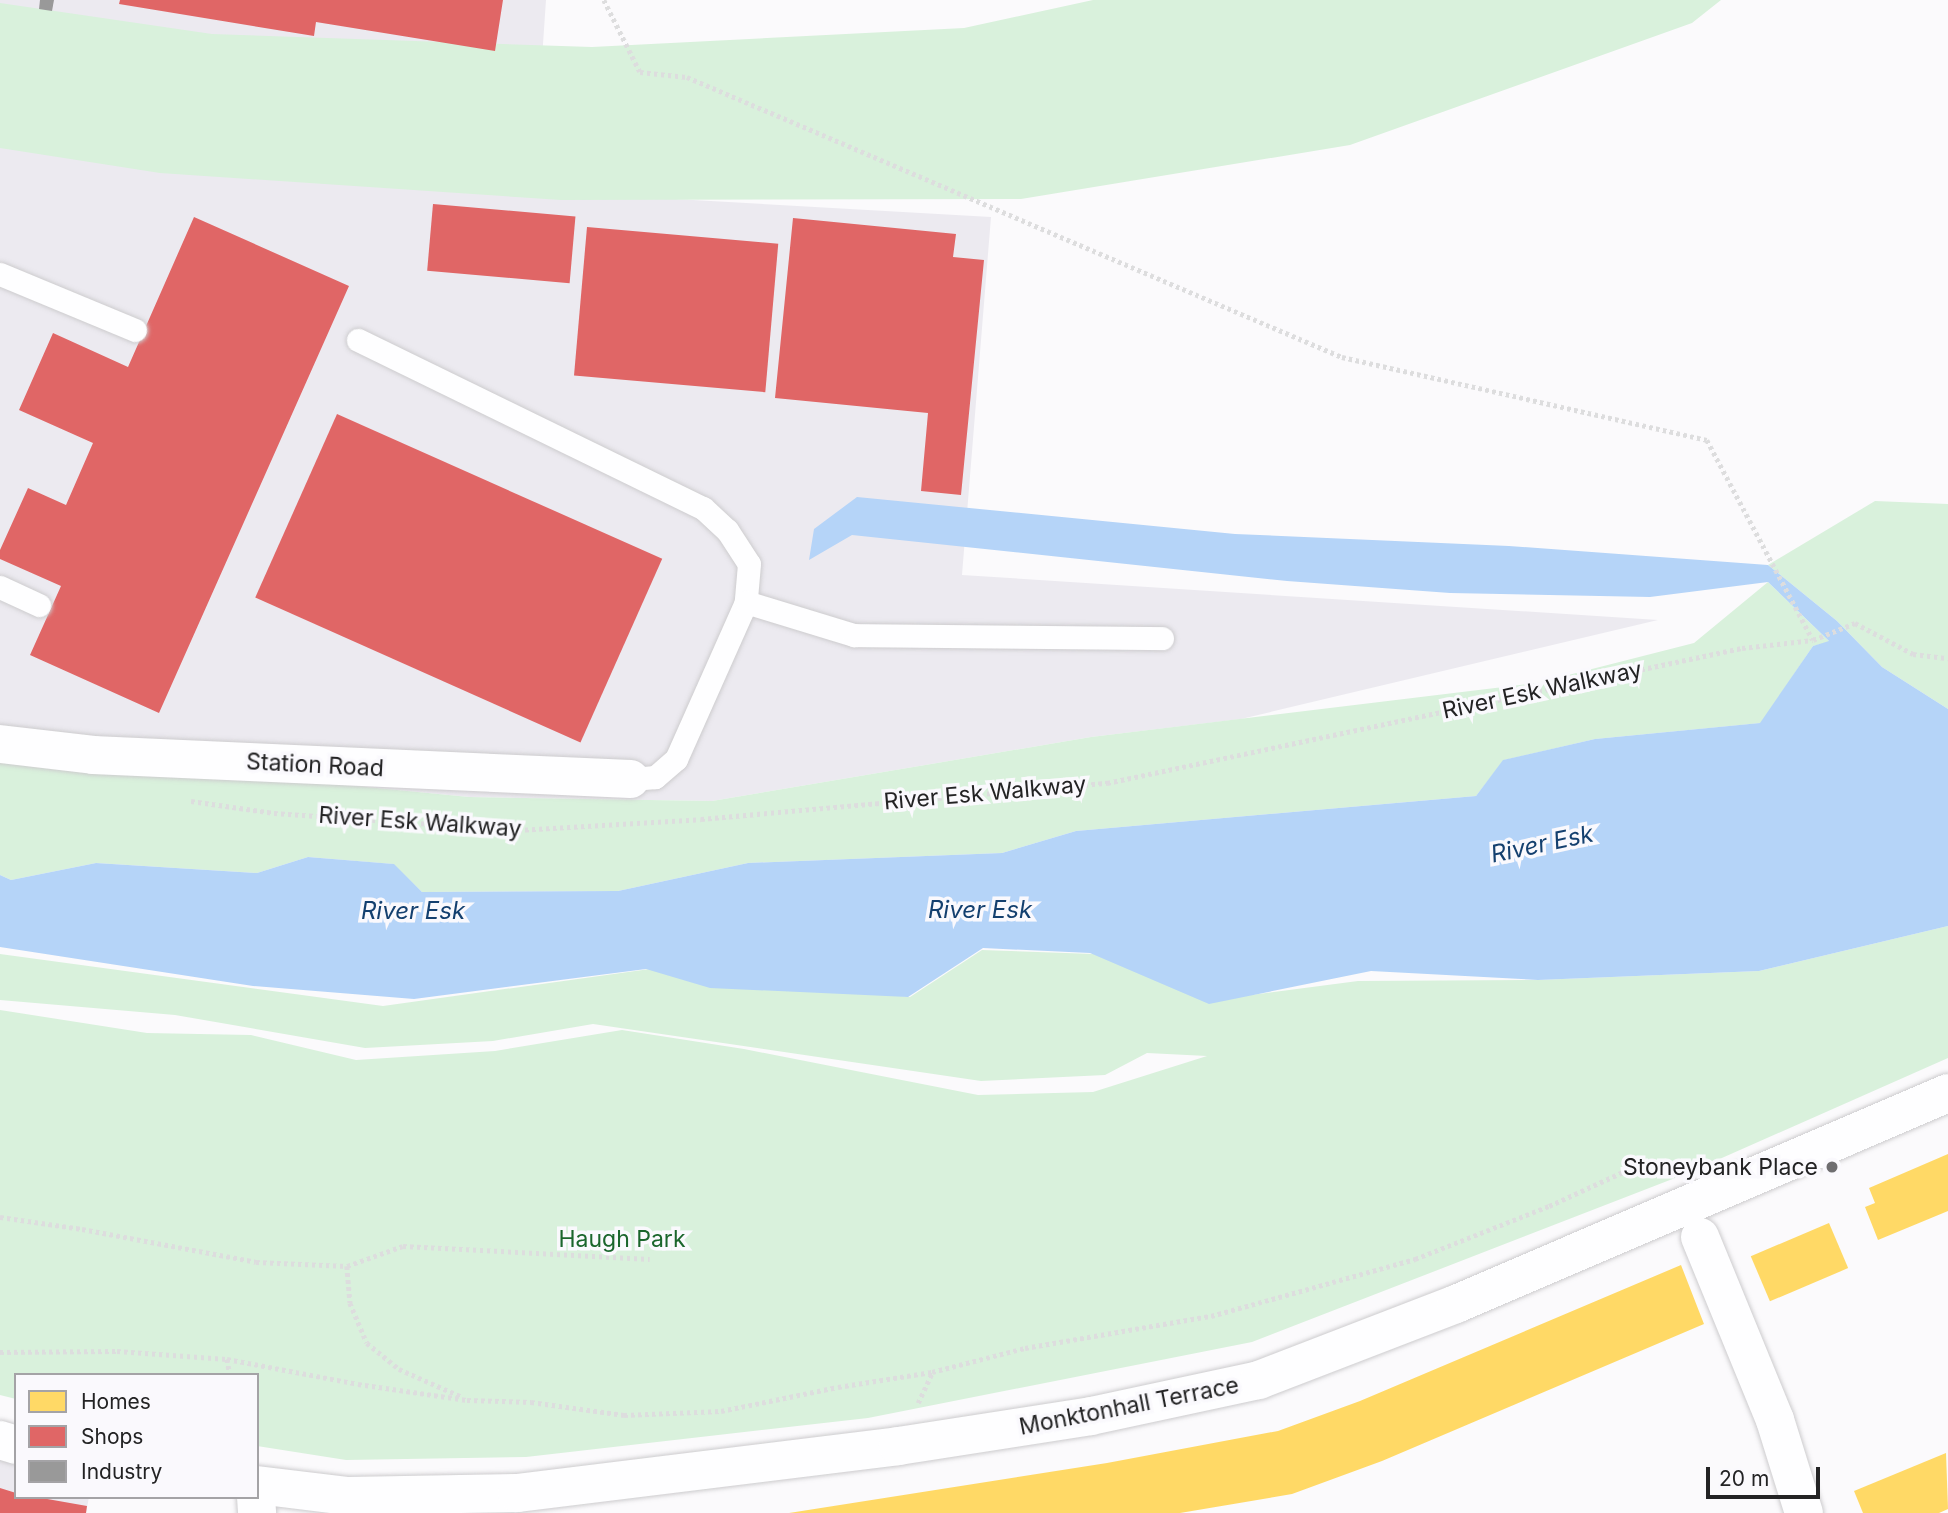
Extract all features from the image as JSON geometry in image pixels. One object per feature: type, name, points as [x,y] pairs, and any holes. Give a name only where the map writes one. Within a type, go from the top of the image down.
[{"type":"main road","name":"Station Road","points":[[0,744],[93,755],[630,779]]},
{"type":"main road","name":"Monktonhall Terrace","points":[[259,1485],[348,1496],[517,1493],[898,1446],[1091,1416],[1259,1380],[1456,1304],[1694,1221],[1948,1093]]},
{"type":"main road","points":[[1694,1221],[1775,1420],[1804,1513]]},
{"type":"lane","points":[[0,274],[135,330]]},
{"type":"lane","points":[[358,340],[703,508],[727,530],[749,564],[747,602],[676,759],[655,777],[630,779]]},
{"type":"lane","points":[[0,587],[39,605]]},
{"type":"lane","points":[[747,602],[854,635],[1162,638]]},
{"type":"path","points":[[604,0],[640,72],[687,77],[1342,357],[1707,440],[1812,640]]},
{"type":"path","name":"River Esk Walkway","points":[[178,799],[274,813],[518,830],[701,819],[1107,783],[1742,648],[1812,640],[1855,623],[1913,654],[1948,658]]},
{"type":"path","points":[[0,1352],[117,1351],[227,1359],[358,1384],[467,1400],[531,1402],[624,1415],[721,1411],[838,1387],[932,1373],[1025,1349],[1211,1316],[1415,1259],[1549,1206],[1625,1171],[1653,1168],[1672,1177],[1694,1221]]},
{"type":"path","points":[[0,1217],[82,1228],[256,1262],[347,1266],[403,1246],[650,1259]]},
{"type":"path","points":[[347,1266],[350,1303],[367,1343],[400,1369],[467,1400]]},
{"type":"path","points":[[227,1359],[230,1373]]},
{"type":"shaded area","points":[[0,0],[546,0],[533,191],[991,217],[962,575],[1658,620],[1241,719],[1091,737],[712,801],[469,797],[0,751]]},
{"type":"shaded area","points":[[0,1453],[14,1457],[14,1499],[89,1499],[86,1513],[0,1513]]},
{"type":"green space","points":[[1093,0],[1721,0],[1692,23],[1350,145],[1021,199],[561,200],[160,173],[0,148],[0,3],[212,34],[592,47],[964,28]]},
{"type":"green space","points":[[1875,501],[1948,504],[1948,709],[1882,667],[1837,621],[1768,565]]},
{"type":"green space","points":[[1768,582],[1830,642],[1813,646],[1761,723],[1595,739],[1504,760],[1476,796],[1076,831],[1002,853],[748,863],[618,891],[422,892],[393,864],[308,857],[257,873],[96,863],[11,880],[0,875],[0,751],[469,797],[712,801],[1091,737],[1537,683],[1694,643]]},
{"type":"green space","name":"Haugh Park","points":[[1948,926],[1948,1058],[1688,1173],[1252,1342],[868,1418],[526,1457],[346,1460],[259,1446],[259,1373],[14,1373],[14,1398],[0,1395],[0,1010],[147,1033],[251,1035],[356,1060],[495,1051],[622,1030],[744,1049],[978,1095],[1093,1092],[1207,1056],[1147,1053],[1105,1075],[981,1081],[593,1024],[493,1041],[365,1048],[175,1015],[0,1000],[0,954],[383,1006],[664,967],[910,997],[982,950],[1094,954],[1205,1001],[1358,981],[1538,980],[1759,971]]},
{"type":"water","name":"River Esk","points":[[857,497],[1235,534],[1509,546],[1768,565],[1837,621],[1882,667],[1948,709],[1948,926],[1759,971],[1538,980],[1371,971],[1209,1004],[1090,953],[983,948],[908,997],[710,988],[646,969],[414,999],[253,986],[0,947],[0,875],[11,880],[96,863],[257,873],[308,857],[394,864],[422,892],[618,891],[748,863],[1002,853],[1076,831],[1476,796],[1503,760],[1595,739],[1760,723],[1813,646],[1829,641],[1768,582],[1650,597],[1450,593],[1287,581],[852,535],[809,560],[814,529]]},
{"type":"building: Homes","points":[[1948,1154],[1948,1211],[1878,1240],[1865,1207],[1875,1203],[1869,1188]]},
{"type":"building: Homes","points":[[1829,1223],[1848,1268],[1770,1301],[1751,1256]]},
{"type":"building: Homes","points":[[1681,1265],[1704,1324],[1382,1461],[1292,1494],[1180,1513],[789,1513],[1107,1463],[1278,1431],[1360,1401]]},
{"type":"building: Homes","points":[[1946,1453],[1948,1509],[1939,1513],[1863,1513],[1854,1491]]},
{"type":"building: Shops","points":[[120,0],[503,0],[495,51],[316,22],[314,36],[119,4]]},
{"type":"building: Shops","points":[[433,204],[575,216],[570,283],[427,271]]},
{"type":"building: Shops","points":[[194,217],[349,286],[159,713],[30,655],[61,586],[0,559],[0,550],[28,488],[66,505],[93,443],[19,410],[53,333],[128,367]]},
{"type":"building: Shops","points":[[793,218],[956,234],[953,257],[984,260],[961,495],[921,491],[928,413],[775,398]]},
{"type":"building: Shops","points":[[587,227],[778,244],[765,392],[574,375]]},
{"type":"building: Shops","points":[[337,414],[662,559],[580,742],[255,598]]},
{"type":"building: Shops","points":[[0,1488],[14,1492],[14,1499],[47,1499],[87,1506],[86,1513],[0,1513]]},
{"type":"building: Industry","points":[[40,0],[54,0],[52,11],[39,9]]},
{"type":"place","name":"Stoneybank Place","points":[[1832,1167]]}]
